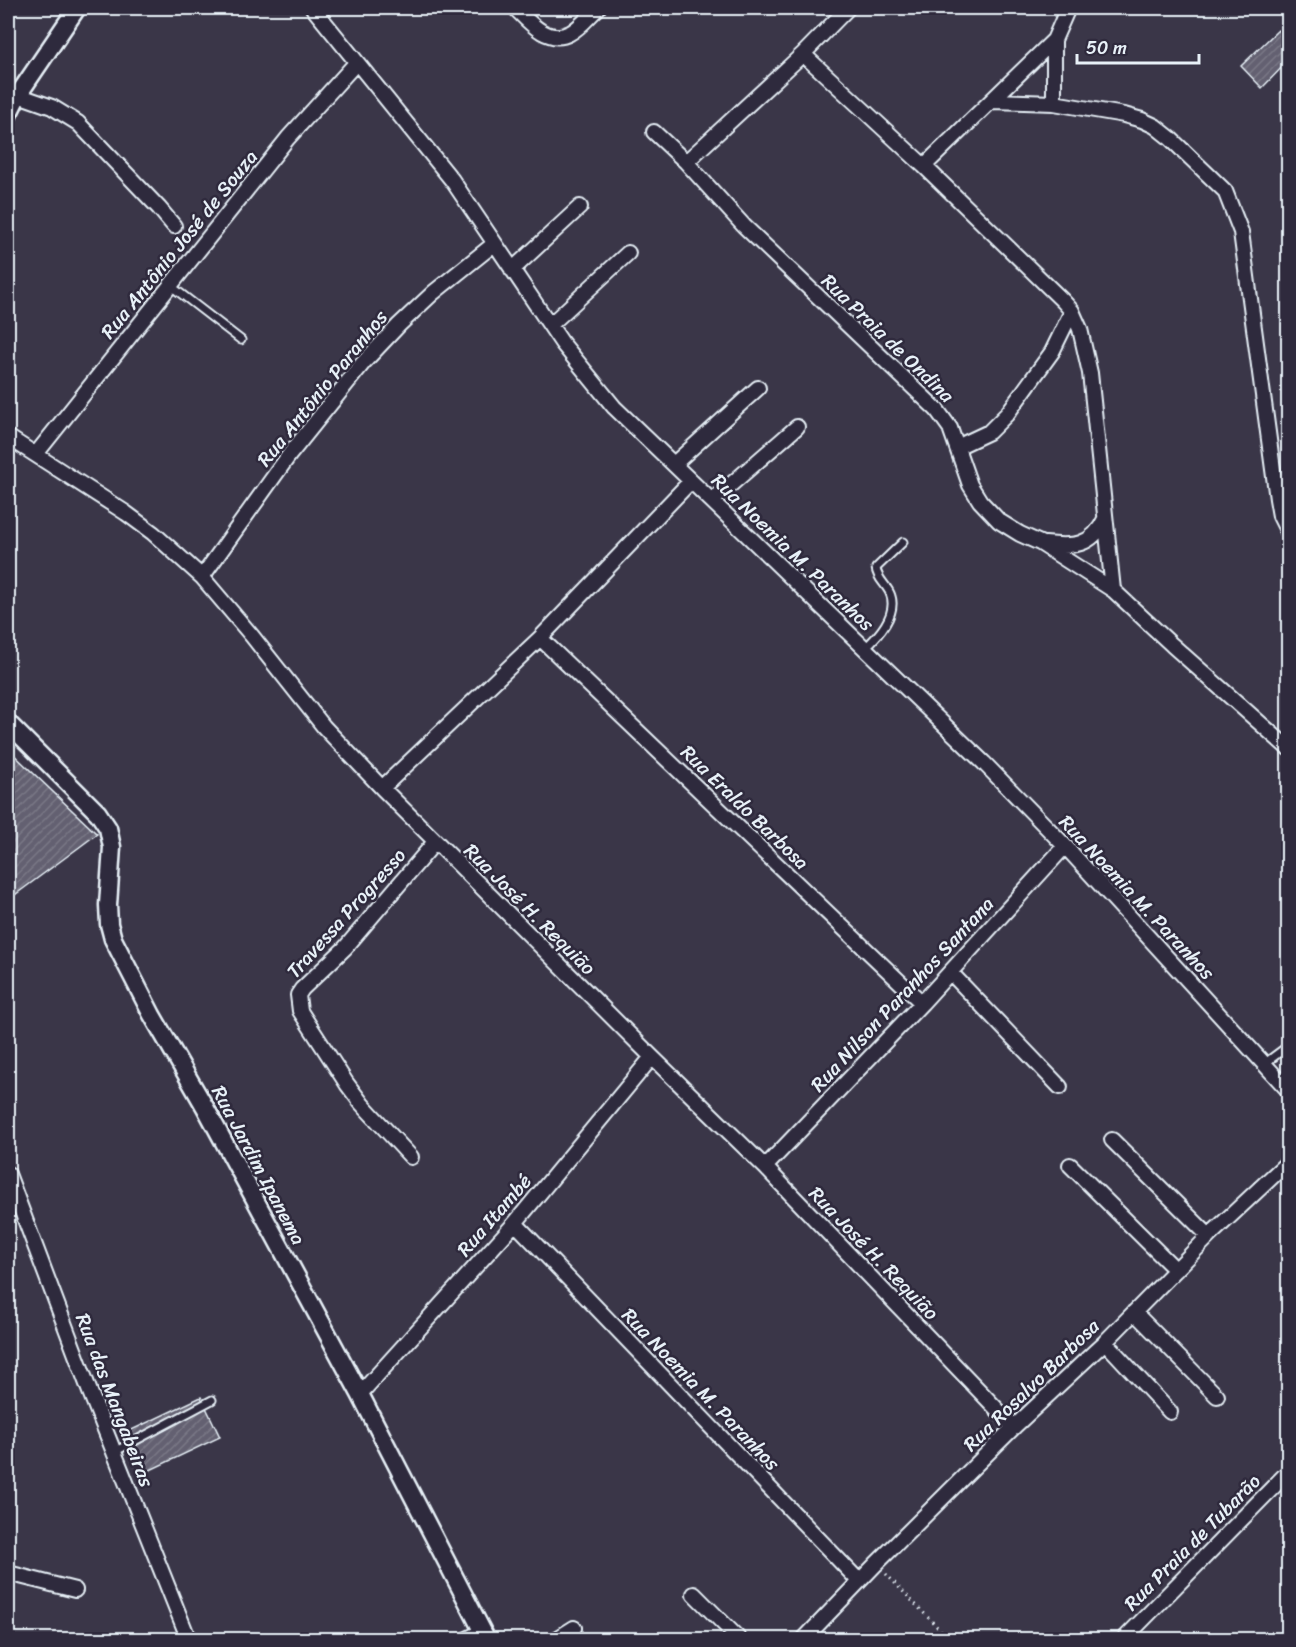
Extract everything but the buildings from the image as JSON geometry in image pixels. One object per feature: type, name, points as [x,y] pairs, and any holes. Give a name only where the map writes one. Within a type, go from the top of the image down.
[{"type":"street","points":[[8,115],[18,95],[77,8]]},
{"type":"street","name":"Rua Noemia M. Paranhos","points":[[313,8],[433,156],[550,325],[614,407],[984,763],[1065,846],[1288,1090]]},
{"type":"street","points":[[515,8],[536,28],[559,37],[572,33],[598,8]]},
{"type":"street","points":[[686,162],[803,54],[848,8]]},
{"type":"street","points":[[924,166],[1054,40],[1068,8]]},
{"type":"street","points":[[1054,40],[1054,104]]},
{"type":"street","points":[[803,54],[924,166],[1072,311],[1080,328],[1090,373],[1113,590]]},
{"type":"street","name":"Rua Antônio José de Souza","points":[[36,454],[288,138],[356,63]]},
{"type":"street","points":[[18,95],[52,107],[78,123],[174,226]]},
{"type":"street","points":[[992,101],[1054,104],[1142,120],[1155,126],[1170,138],[1225,191],[1241,232],[1276,499],[1280,516],[1288,532]]},
{"type":"street","name":"Rua Praia de Ondina","points":[[654,132],[686,162],[744,226],[937,410],[950,428],[970,485],[980,501],[999,521],[1040,543],[1113,590],[1288,748]]},
{"type":"street","points":[[512,270],[580,207]]},
{"type":"street","name":"Rua Antônio Paranhos","points":[[202,577],[290,454],[363,363],[433,293],[494,244]]},
{"type":"street","points":[[550,325],[628,253]]},
{"type":"street","points":[[957,447],[989,432],[1007,414],[1052,352],[1072,311]]},
{"type":"street","points":[[674,464],[758,388]]},
{"type":"street","points":[[712,501],[797,427]]},
{"type":"street","name":"Rua José H. Requião","points":[[8,437],[153,533],[202,577],[324,727],[382,788],[765,1167],[1014,1427]]},
{"type":"street","points":[[382,788],[540,638],[691,481]]},
{"type":"street","points":[[1040,543],[1065,546],[1091,539],[1100,531],[1105,519]]},
{"type":"street","name":"Rua Eraldo Barbosa","points":[[540,638],[922,1004]]},
{"type":"street","name":"Rua Jardim Ipanema","points":[[8,723],[98,813],[108,828],[112,847],[108,905],[113,939],[152,1015],[205,1107],[360,1394],[485,1635]]},
{"type":"street","name":"Travessa Progresso","points":[[411,1157],[362,1104],[347,1084],[300,1011],[298,995],[352,941],[435,842]]},
{"type":"street","name":"Rua Nilson Paranhos Santana","points":[[765,1167],[922,1004],[1065,846]]},
{"type":"street","points":[[950,972],[1060,1087]]},
{"type":"street","name":"Rua Itambé","points":[[360,1394],[515,1223],[652,1057]]},
{"type":"street","points":[[1113,1140],[1209,1236]]},
{"type":"street","name":"Rua Rosalvo Barbosa","points":[[803,1640],[1014,1427],[1105,1342],[1209,1236],[1288,1161]]},
{"type":"street","points":[[1070,1165],[1176,1270]]},
{"type":"street","name":"Rua das Mangabeiras","points":[[8,1174],[114,1452],[189,1640]]},
{"type":"street","name":"Rua Noemia M. Paranhos","points":[[515,1223],[859,1581]]},
{"type":"street","points":[[1134,1312],[1217,1396]]},
{"type":"street","points":[[1105,1342],[1170,1412]]},
{"type":"street","name":"Rua Praia de Tubarão","points":[[1123,1640],[1288,1472]]},
{"type":"street","points":[[8,1573],[75,1590]]},
{"type":"street","points":[[694,1594],[740,1640]]},
{"type":"street","points":[[555,1640],[574,1628]]},
{"type":"street","points":[[465,1640],[485,1635]]},
{"type":"lane","points":[[171,286],[241,340]]},
{"type":"lane","points":[[864,648],[880,634],[890,615],[892,596],[876,574],[876,568],[903,542]]},
{"type":"lane","points":[[1264,1064],[1288,1046]]},
{"type":"lane","points":[[114,1452],[212,1400]]},
{"type":"path","points":[[876,1564],[948,1638]]}]
